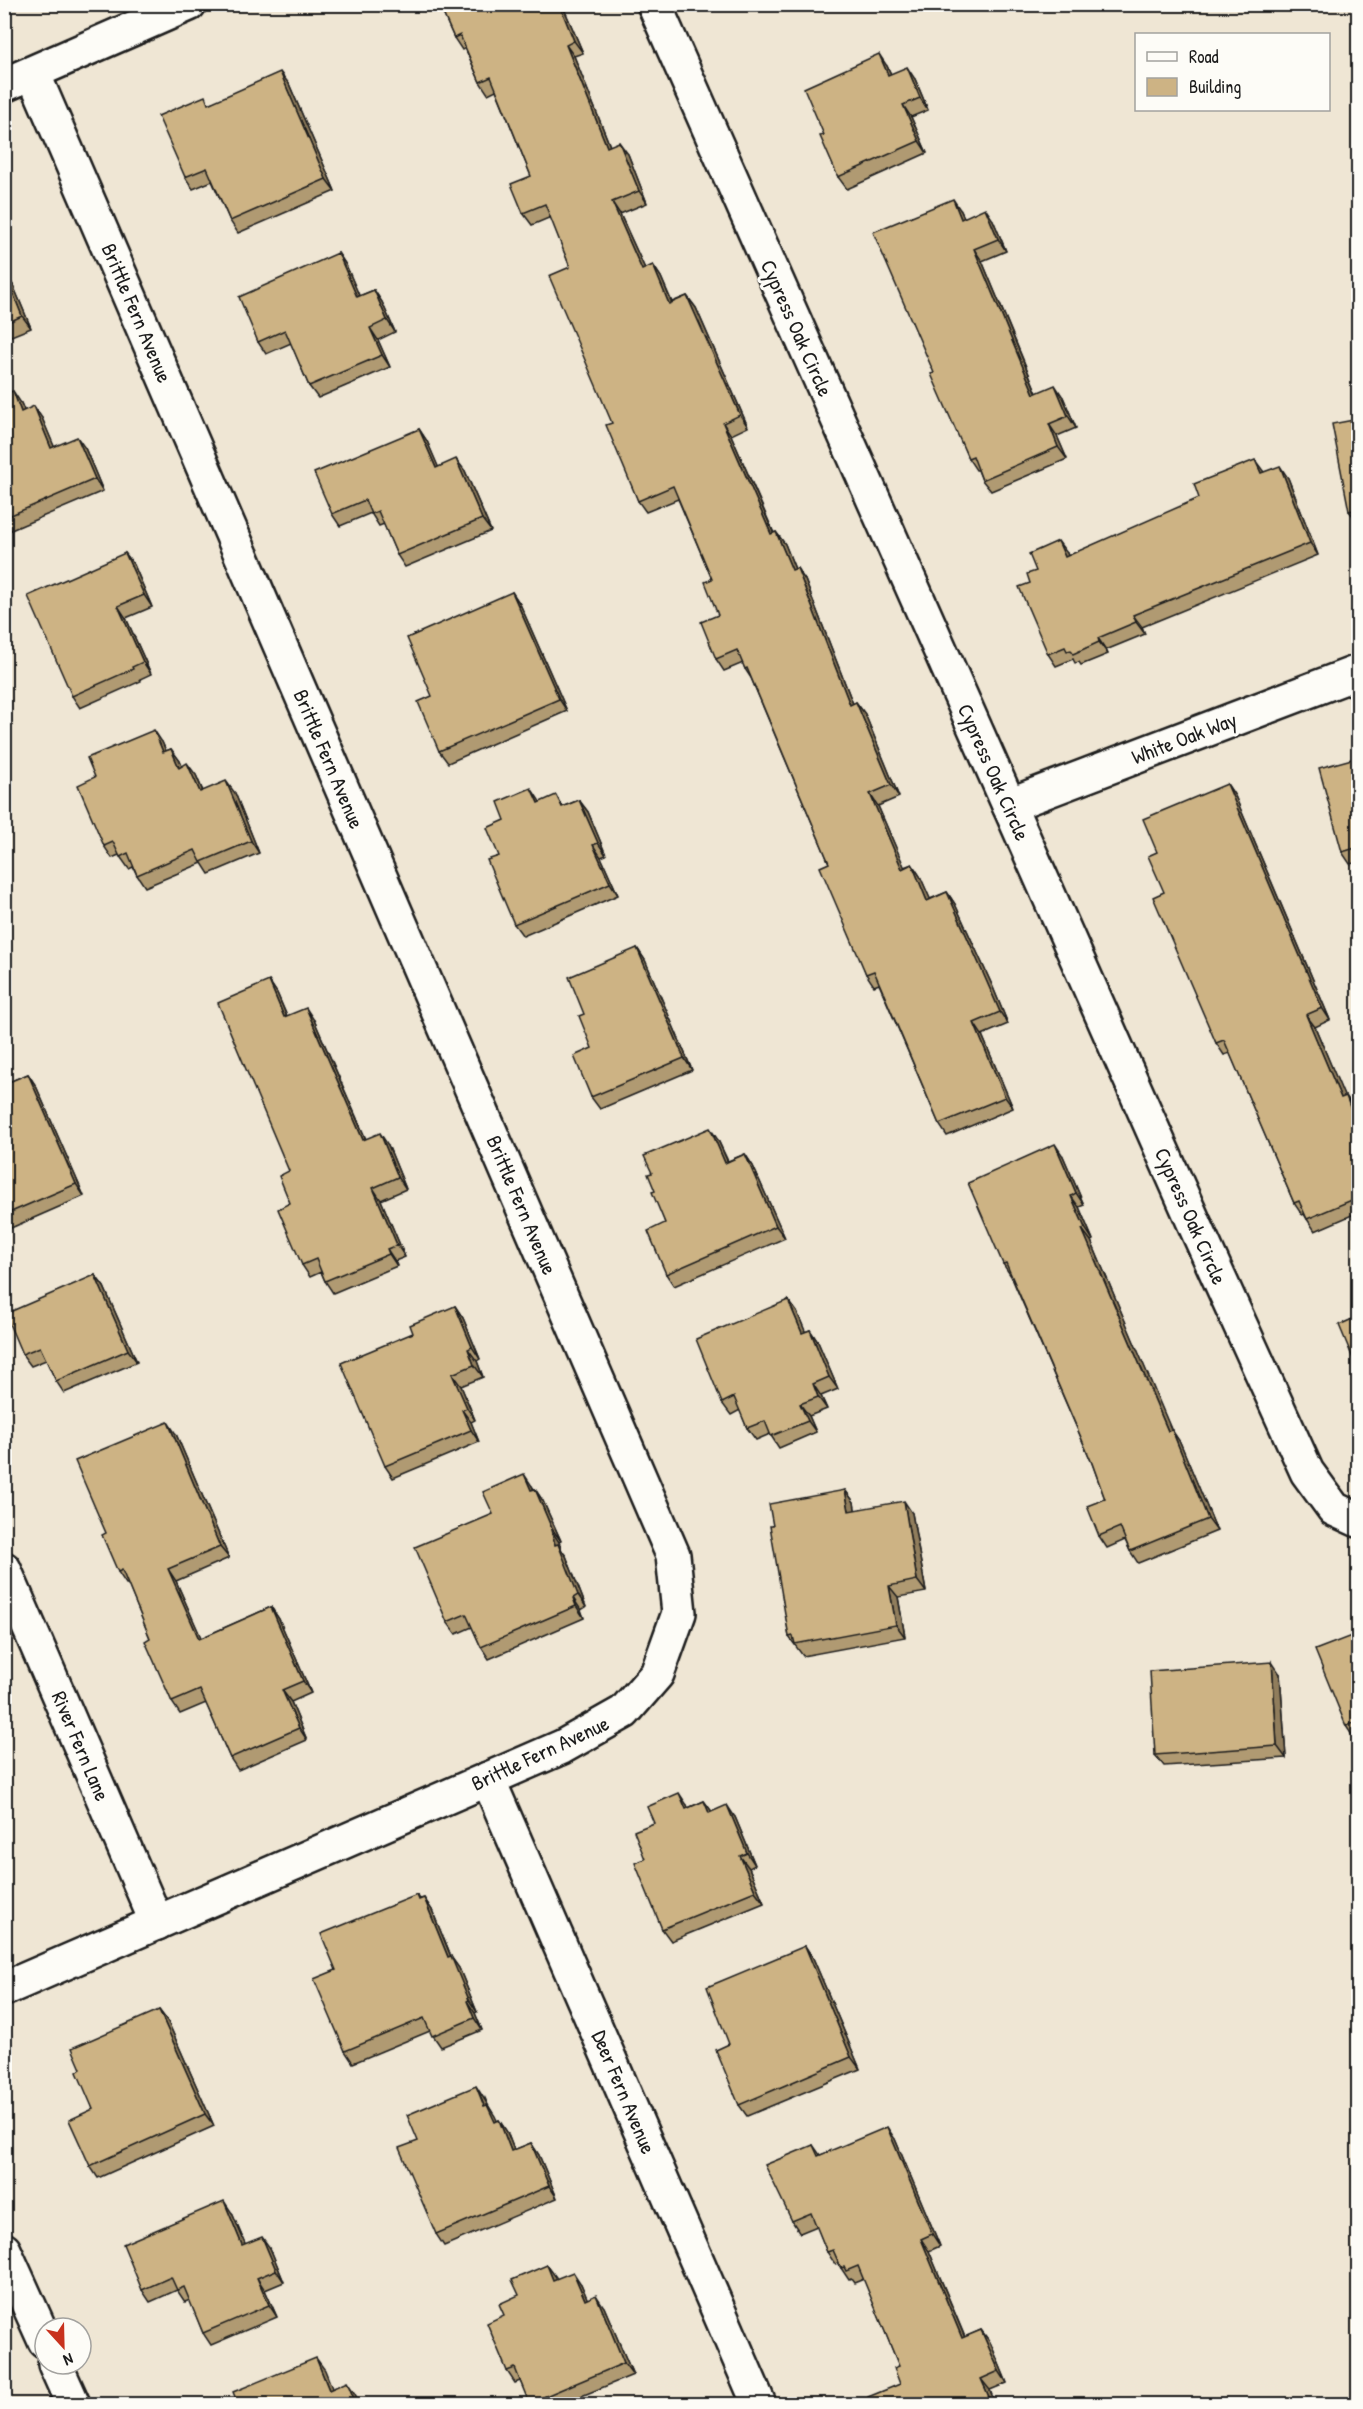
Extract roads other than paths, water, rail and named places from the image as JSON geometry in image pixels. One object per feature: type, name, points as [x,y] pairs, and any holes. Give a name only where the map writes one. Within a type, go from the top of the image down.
[{"type":"street","points":[[19,79],[189,4]]},
{"type":"street","name":"Cypress Oak Circle","points":[[654,4],[1199,1234],[1307,1472],[1334,1509],[1359,1520]]},
{"type":"street","name":"Brittle Fern Avenue","points":[[4,1989],[562,1747],[624,1712],[657,1674],[680,1613],[673,1555],[19,79]]},
{"type":"street","name":"White Oak Way","points":[[1009,805],[1359,672]]},
{"type":"street","name":"River Fern Lane","points":[[4,1569],[157,1923]]},
{"type":"street","name":"Deer Fern Avenue","points":[[488,1779],[759,2404]]},
{"type":"street","points":[[4,2250],[34,2316]]},
{"type":"street","points":[[60,2376],[73,2404]]}]
